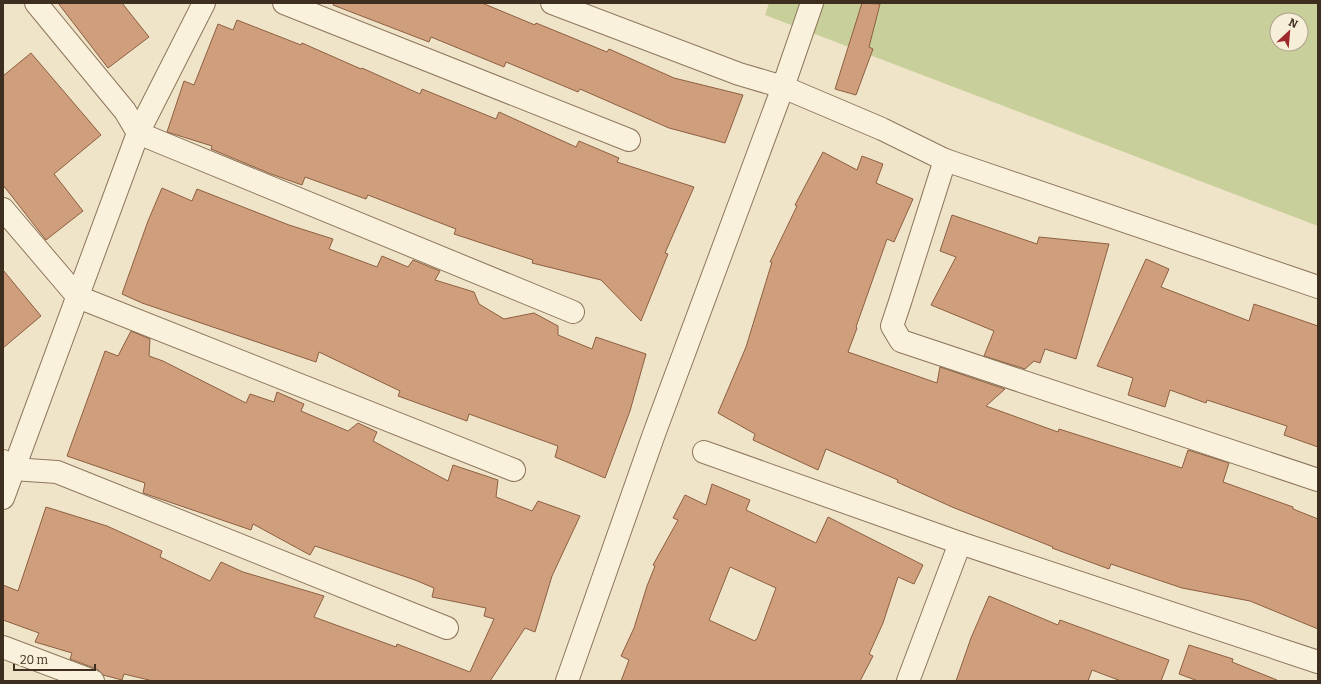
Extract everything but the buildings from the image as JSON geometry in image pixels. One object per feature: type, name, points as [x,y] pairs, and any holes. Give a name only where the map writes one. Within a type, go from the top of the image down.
[{"type":"street","points":[[36,3],[125,111],[138,133],[574,312]]},
{"type":"street","points":[[3,498],[8,465],[78,297],[138,133],[204,3]]},
{"type":"street","points":[[284,3],[629,140]]},
{"type":"street","points":[[552,3],[739,74],[783,87],[882,129],[945,160],[1318,287]]},
{"type":"street","points":[[566,681],[654,434],[783,87],[812,3]]},
{"type":"street","points":[[945,160],[892,326],[901,341],[1318,480]]},
{"type":"street","points":[[3,209],[78,297],[514,470]]},
{"type":"street","points":[[704,452],[960,542],[1318,662]]},
{"type":"street","points":[[8,465],[57,472],[447,628]]},
{"type":"street","points":[[908,681],[960,542]]},
{"type":"street","points":[[3,646],[93,681]]},
{"type":"green space","points":[[769,3],[1318,3],[1318,226],[765,15]]}]
